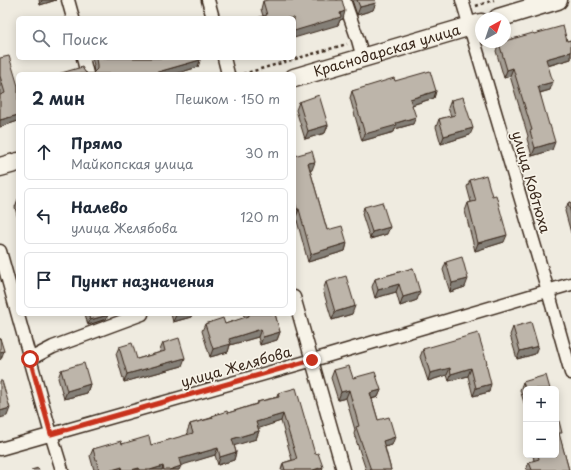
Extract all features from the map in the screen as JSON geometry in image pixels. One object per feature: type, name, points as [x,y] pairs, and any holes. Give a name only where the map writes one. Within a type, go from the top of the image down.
[{"type":"main road","points":[[511,14],[558,0]]},
{"type":"main road","name":"Краснодарская улица","points":[[296,77],[475,25]]},
{"type":"main road","points":[[0,167],[16,163]]},
{"type":"street","points":[[68,0],[72,16]]},
{"type":"street","points":[[208,0],[212,16]]},
{"type":"street","points":[[344,0],[363,58]]},
{"type":"street","name":"улица Ковтюха","points":[[462,0],[475,25]]},
{"type":"street","name":"улица Ковтюха","points":[[481,48],[571,373]]},
{"type":"street","points":[[84,60],[86,72]]},
{"type":"street","points":[[224,60],[228,72]]},
{"type":"street","points":[[0,250],[16,308]]},
{"type":"street","name":"улица Желябова","points":[[0,448],[312,360],[571,284]]},
{"type":"street","points":[[296,304],[343,470]]},
{"type":"street","points":[[18,316],[62,470]]},
{"type":"street","points":[[30,359],[53,347],[137,316]]},
{"type":"building","points":[[342,0],[345,11],[340,13],[341,17],[296,30],[296,16],[264,16],[267,15],[263,1]]},
{"type":"building","points":[[357,0],[375,0],[376,3],[360,7]]},
{"type":"building","points":[[563,26],[567,41],[571,40],[571,52],[546,59],[553,82],[538,86],[555,142],[535,148],[530,131],[532,130],[513,68],[507,70],[500,48],[511,48],[511,39]]},
{"type":"building","points":[[9,56],[16,79],[16,116],[0,120],[0,95],[5,93],[0,76],[0,58]]},
{"type":"building","points":[[96,60],[200,60],[158,72],[94,72],[97,69]]},
{"type":"building","points":[[82,67],[85,72],[65,72]]},
{"type":"building","points":[[430,71],[436,91],[410,99],[416,117],[396,123],[397,125],[365,134],[352,91],[394,78],[395,81]]},
{"type":"building","points":[[319,95],[328,125],[308,131],[299,102]]},
{"type":"building","points":[[463,97],[473,128],[444,136],[439,119],[455,115],[451,100]]},
{"type":"building","points":[[312,151],[315,162],[308,163],[327,230],[342,226],[347,243],[311,254],[299,209],[297,209],[296,205],[296,155]]},
{"type":"building","points":[[486,175],[492,196],[496,195],[507,235],[478,243],[468,203],[476,201],[470,180]]},
{"type":"building","points":[[382,202],[390,227],[372,232],[364,207]]},
{"type":"building","points":[[571,202],[571,214],[568,203]]},
{"type":"building","points":[[462,257],[468,279],[452,283],[446,262]]},
{"type":"building","points":[[413,268],[420,292],[403,297],[399,284],[378,290],[375,279]]},
{"type":"building","points":[[346,276],[355,306],[335,312],[326,282]]},
{"type":"building","points":[[89,316],[104,316],[90,320]]},
{"type":"building","points":[[249,316],[276,316],[280,332],[263,337],[261,329],[229,339],[231,344],[213,349],[205,324],[223,318],[225,324]]},
{"type":"building","points":[[531,322],[538,346],[520,351],[513,327]]},
{"type":"building","points":[[478,333],[487,363],[491,384],[476,388],[471,368],[451,374],[450,368],[430,373],[423,349]]},
{"type":"building","points":[[0,338],[4,351],[0,352]]},
{"type":"building","points":[[179,338],[185,358],[127,374],[119,347],[132,343],[137,359],[165,351],[163,343]]},
{"type":"building","points":[[84,363],[90,384],[67,391],[61,370]]},
{"type":"building","points":[[349,366],[353,378],[375,372],[381,390],[370,393],[378,420],[389,417],[395,437],[383,441],[391,470],[371,470],[356,427],[359,426],[349,390],[341,392],[334,370]]},
{"type":"building","points":[[546,375],[549,386],[524,386],[523,382]]},
{"type":"building","points":[[0,381],[2,381],[10,408],[0,411]]},
{"type":"building","points":[[296,388],[315,454],[318,453],[323,467],[313,470],[285,470],[283,463],[297,459],[283,414],[256,422],[259,431],[232,439],[236,452],[220,457],[218,448],[179,459],[181,466],[169,470],[164,470],[163,466],[150,470],[140,470],[139,468],[123,470],[122,467],[112,470],[99,470],[93,449],[121,441],[122,444],[149,436],[151,445],[193,433],[190,424],[213,418],[212,416],[227,411],[228,413],[257,404],[257,402],[279,397],[278,393]]},
{"type":"building","points":[[559,421],[562,433],[559,433]]},
{"type":"building","points":[[559,433],[569,470],[532,470],[529,462],[539,459],[559,458]]},
{"type":"route","points":[[30,359],[51,434],[312,360]]}]
